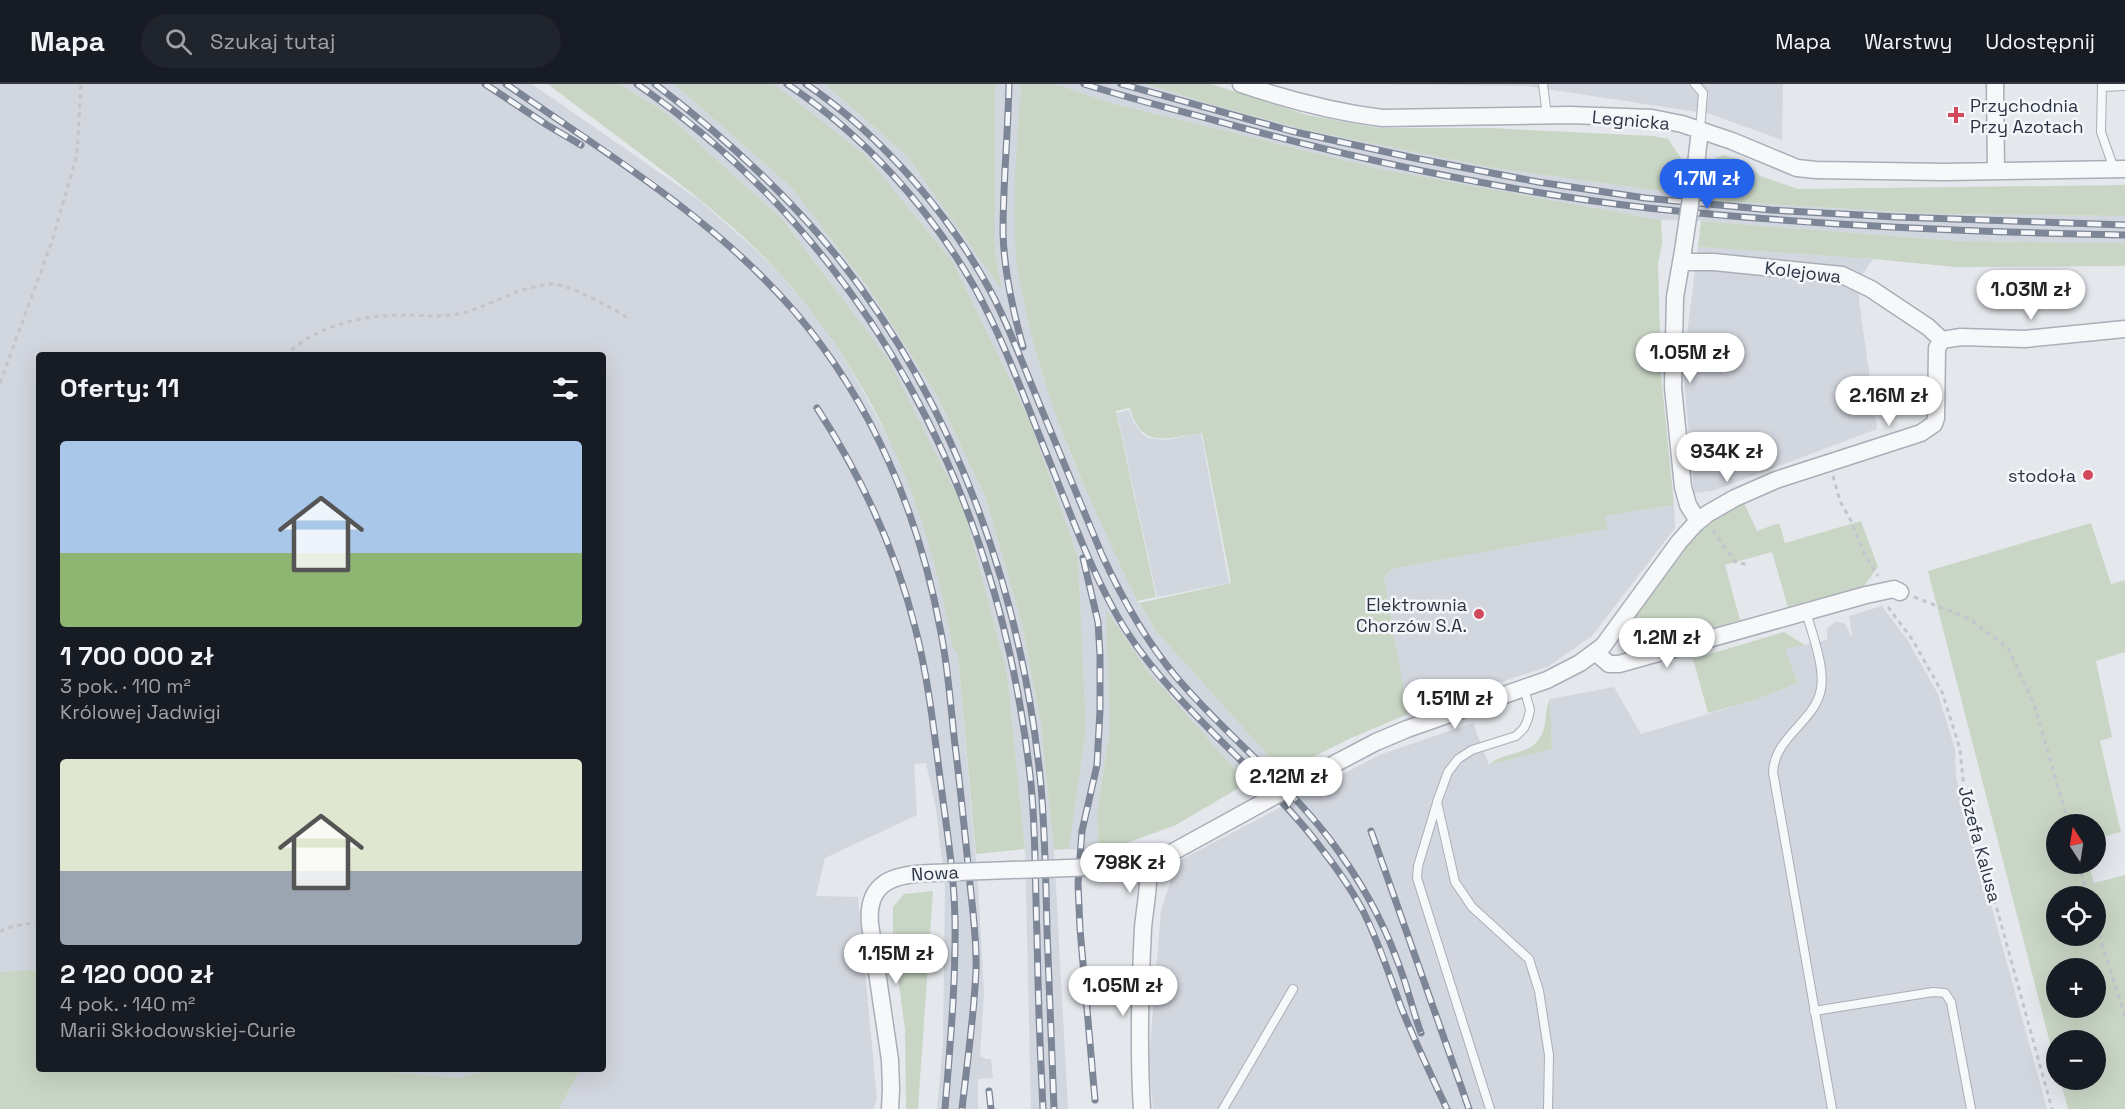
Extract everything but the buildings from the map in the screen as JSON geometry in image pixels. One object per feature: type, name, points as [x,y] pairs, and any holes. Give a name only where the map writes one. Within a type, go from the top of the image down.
[{"type":"street","name":"Legnicka","points":[[1242,84],[1305,105],[1353,115],[1382,118],[1642,117],[1700,130],[1751,148],[1797,168],[1841,171],[2120,169]]},
{"type":"street","points":[[1995,84],[1995,171]]},
{"type":"street","points":[[1700,130],[1675,297],[1673,387],[1683,487],[1688,505],[1704,522]]},
{"type":"street","name":"Kolejowa","points":[[1682,257],[1842,275],[1871,289],[1942,339]]},
{"type":"street","points":[[1942,339],[1961,337],[2025,339],[2125,328]]},
{"type":"street","name":"Nowa","points":[[890,1109],[890,1060],[870,912],[875,894],[885,882],[904,874],[1134,866],[1148,863],[1160,859],[1367,747],[1407,729],[1562,673],[1595,652],[1618,627],[1679,542],[1725,504],[1764,485],[1922,433],[1934,424],[1936,348],[1942,339]]},
{"type":"street","points":[[1595,652],[1609,664],[1619,664],[1880,592],[1894,589],[1900,592]]},
{"type":"street","points":[[1142,1109],[1139,1067],[1143,925],[1149,882],[1148,863]]},
{"type":"lane","points":[[1544,84],[1546,116]]},
{"type":"lane","points":[[1695,84],[1703,93],[1700,130]]},
{"type":"lane","points":[[2120,169],[2101,132],[2102,86],[2125,86]]},
{"type":"lane","points":[[1806,612],[1821,673],[1820,692],[1812,710],[1781,745],[1774,761],[1773,772],[1832,1109]]},
{"type":"lane","points":[[1491,1109],[1417,878],[1418,866],[1448,772],[1458,759],[1472,750],[1516,736],[1524,728],[1530,710],[1524,688]]},
{"type":"lane","points":[[1437,802],[1455,882],[1472,907],[1529,959],[1539,991],[1549,1055],[1548,1109]]},
{"type":"lane","points":[[1223,1109],[1293,989]]},
{"type":"lane","points":[[1814,1011],[1934,992],[1945,993],[1952,1002],[1971,1109]]},
{"type":"path","points":[[0,382],[52,241],[77,155],[81,84]]},
{"type":"path","points":[[289,352],[293,347],[326,329],[362,318],[403,315],[436,317],[465,312],[525,288],[553,284],[586,296],[629,319]]},
{"type":"path","name":"Józefa Kalusa","points":[[1828,463],[1840,501],[1851,519],[1865,555],[1879,577],[1883,601],[1912,639],[1942,692],[1960,749],[1964,789],[2052,1109]]},
{"type":"path","points":[[1704,522],[1736,562],[1749,565]]},
{"type":"path","points":[[1900,592],[1968,618],[2008,648],[2034,704],[2066,814]]},
{"type":"path","points":[[0,931],[36,922]]},
{"type":"path","points":[[2102,946],[2125,1016]]},
{"type":"shaded area","points":[[0,84],[532,84],[699,200],[782,276],[823,325],[852,371],[893,447],[930,544],[942,587],[952,645],[958,656],[978,884],[984,994],[980,1056],[991,1059],[993,1078],[978,1079],[978,1109],[937,1109],[943,1045],[945,886],[936,809],[926,763],[914,764],[917,815],[825,858],[816,896],[858,897],[877,1099],[873,1109],[559,1109],[579,1072],[606,1072],[606,352],[36,352],[36,970],[0,972]]},
{"type":"shaded area","points":[[620,84],[674,84],[791,187],[868,287],[937,396],[985,496],[1022,624],[1041,724],[1054,850],[1068,1109],[1031,1109],[1025,849],[1007,673],[964,509],[889,360],[783,220],[662,110]]},
{"type":"shaded area","points":[[772,84],[825,84],[907,156],[1002,289],[995,251],[995,84],[1021,84],[1016,181],[1016,259],[1028,321],[1042,374],[1072,458],[1137,601],[1156,631],[1283,772],[1247,783],[1147,670],[1107,612],[1110,728],[1097,813],[1099,853],[1069,849],[1086,729],[1078,557],[1029,419],[953,262],[865,155]]},
{"type":"shaded area","points":[[1055,84],[1146,84],[1216,106],[1310,131],[1494,168],[1675,193],[1701,200],[1934,214],[2125,216],[2125,243],[1958,241],[1701,221],[1661,220],[1385,170],[1111,103]]},
{"type":"shaded area","points":[[1361,84],[1783,84],[1782,140],[1710,114],[1527,86]]},
{"type":"shaded area","points":[[1698,247],[1873,259],[1860,278],[1859,301],[1877,429],[1712,491],[1694,493],[1683,366]]},
{"type":"shaded area","points":[[1129,410],[1134,423],[1148,438],[1166,440],[1201,433],[1229,583],[1157,597],[1117,413]]},
{"type":"shaded area","points":[[1674,505],[1675,528],[1592,636],[1549,666],[1408,714],[1384,577],[1392,569],[1607,529],[1604,516]]},
{"type":"shaded area","points":[[1882,606],[1908,641],[1938,694],[1955,749],[1956,777],[2047,1109],[1153,1109],[1149,1059],[1161,910],[1177,862],[1379,755],[1473,723],[1489,765],[1552,749],[1550,699],[1614,687],[1641,734],[1755,700],[1798,683],[1784,649],[1827,640],[1827,629],[1835,622],[1844,623],[1852,636],[1849,616]]},
{"type":"shaded area","points":[[390,1072],[484,1072],[459,1078]]},
{"type":"green space","points":[[548,84],[620,84],[662,110],[783,220],[889,360],[964,509],[1007,673],[1025,849],[976,854],[958,656],[952,645],[941,590],[926,536],[908,484],[886,432],[859,383],[829,335],[795,291],[757,250],[682,185]]},
{"type":"green space","points":[[674,84],[772,84],[778,87],[865,155],[953,262],[1029,419],[1078,557],[1086,729],[1069,849],[1054,850],[1041,724],[1022,624],[985,496],[937,396],[868,287],[791,187]]},
{"type":"green space","points":[[825,84],[995,84],[995,251],[1002,290],[907,156]]},
{"type":"green space","points":[[1021,84],[1055,84],[1111,103],[1385,170],[1661,220],[1662,243],[1658,264],[1661,374],[1674,505],[1605,516],[1607,529],[1392,569],[1384,577],[1408,714],[1351,738],[1283,772],[1156,631],[1139,603],[1231,583],[1202,433],[1168,438],[1149,436],[1141,431],[1130,408],[1116,411],[1156,597],[1137,601],[1087,492],[1057,418],[1033,341],[1017,263],[1015,192]]},
{"type":"green space","points":[[1146,84],[1211,84],[1307,115],[1379,128],[1489,128],[1653,136],[1668,139],[1681,158],[1675,193],[1494,168],[1310,131],[1216,106]]},
{"type":"green space","points":[[1723,155],[1745,161],[1760,176],[1798,189],[2125,185],[2125,216],[1934,214],[1701,200],[1715,158]]},
{"type":"green space","points":[[1701,221],[1958,241],[2125,243],[2125,266],[1956,267],[1698,247]]},
{"type":"green space","points":[[1744,503],[1757,531],[1779,523],[1785,543],[1861,521],[1878,567],[1864,586],[1788,607],[1772,552],[1725,565],[1740,620],[1657,644],[1629,625],[1673,561],[1693,538],[1713,520]]},
{"type":"green space","points":[[2091,523],[2111,584],[2125,580],[2125,652],[2096,661],[2112,737],[2100,741],[2121,832],[2106,836],[2106,814],[2046,814],[2046,874],[2091,874],[2094,883],[2125,875],[2125,1109],[2068,1109],[2063,1090],[2106,1090],[2106,1030],[2047,1030],[1928,571]]},
{"type":"green space","points":[[1106,610],[1147,670],[1247,783],[1176,825],[1099,853],[1097,813],[1110,728]]},
{"type":"green space","points":[[1784,632],[1805,645],[1785,649],[1798,683],[1755,700],[1708,713],[1693,659]]},
{"type":"green space","points":[[1550,699],[1552,749],[1489,765],[1502,757],[1526,750],[1539,740]]},
{"type":"green space","points":[[933,891],[918,1109],[906,1109],[905,1029],[893,941],[893,907],[904,894]]},
{"type":"green space","points":[[36,970],[36,1072],[390,1072],[459,1078],[483,1072],[579,1072],[559,1109],[0,1109],[0,972]]},
{"type":"railway","points":[[485,84],[581,145]]},
{"type":"railway","points":[[506,84],[658,189],[695,217],[763,278],[795,312],[823,347],[848,384],[889,463],[906,504],[932,590],[948,678],[976,946],[974,1005],[962,1109]]},
{"type":"railway","points":[[637,84],[721,150],[794,223],[858,303],[912,390],[956,482],[990,579],[1015,680],[1031,784],[1035,841],[1043,1109]]},
{"type":"railway","points":[[655,84],[752,166],[797,211],[839,259],[881,317],[918,378],[950,441],[978,508],[1000,575],[1018,645],[1032,715],[1041,786],[1054,1109]]},
{"type":"railway","points":[[787,84],[816,104],[869,150],[916,202],[957,258],[997,331],[1085,549],[1114,610],[1147,660],[1171,689],[1301,823],[1344,880],[1368,921],[1406,1020],[1447,1109]]},
{"type":"railway","points":[[806,84],[861,127],[887,152],[934,206],[975,264],[1011,334],[1102,555],[1135,619],[1155,650],[1178,679],[1311,816],[1349,866],[1376,912],[1391,944],[1421,1033]]},
{"type":"railway","points":[[1009,84],[1003,233],[1010,291],[1023,347]]},
{"type":"railway","points":[[1084,84],[1323,149],[1431,173],[1594,201],[1708,214],[1827,223],[1946,230],[2125,235]]},
{"type":"railway","points":[[1121,84],[1291,131],[1414,158],[1538,182],[1645,198],[1771,210],[2125,225]]},
{"type":"railway","points":[[817,408],[862,486],[887,541],[907,598],[926,680],[949,844],[954,900],[954,990],[945,1109]]},
{"type":"railway","points":[[1083,558],[1098,622],[1100,655],[1097,765],[1082,831],[1078,884],[1095,1100]]},
{"type":"railway","points":[[1371,831],[1469,1109]]},
{"type":"railway","points":[[989,1091],[991,1109]]},
{"type":"place","name":"Przychodnia Przy Azotach","points":[[1956,115]]},
{"type":"place","name":"stodoła","points":[[2088,475]]},
{"type":"place","name":"Elektrownia Chorzów S.A.","points":[[1479,614]]}]
